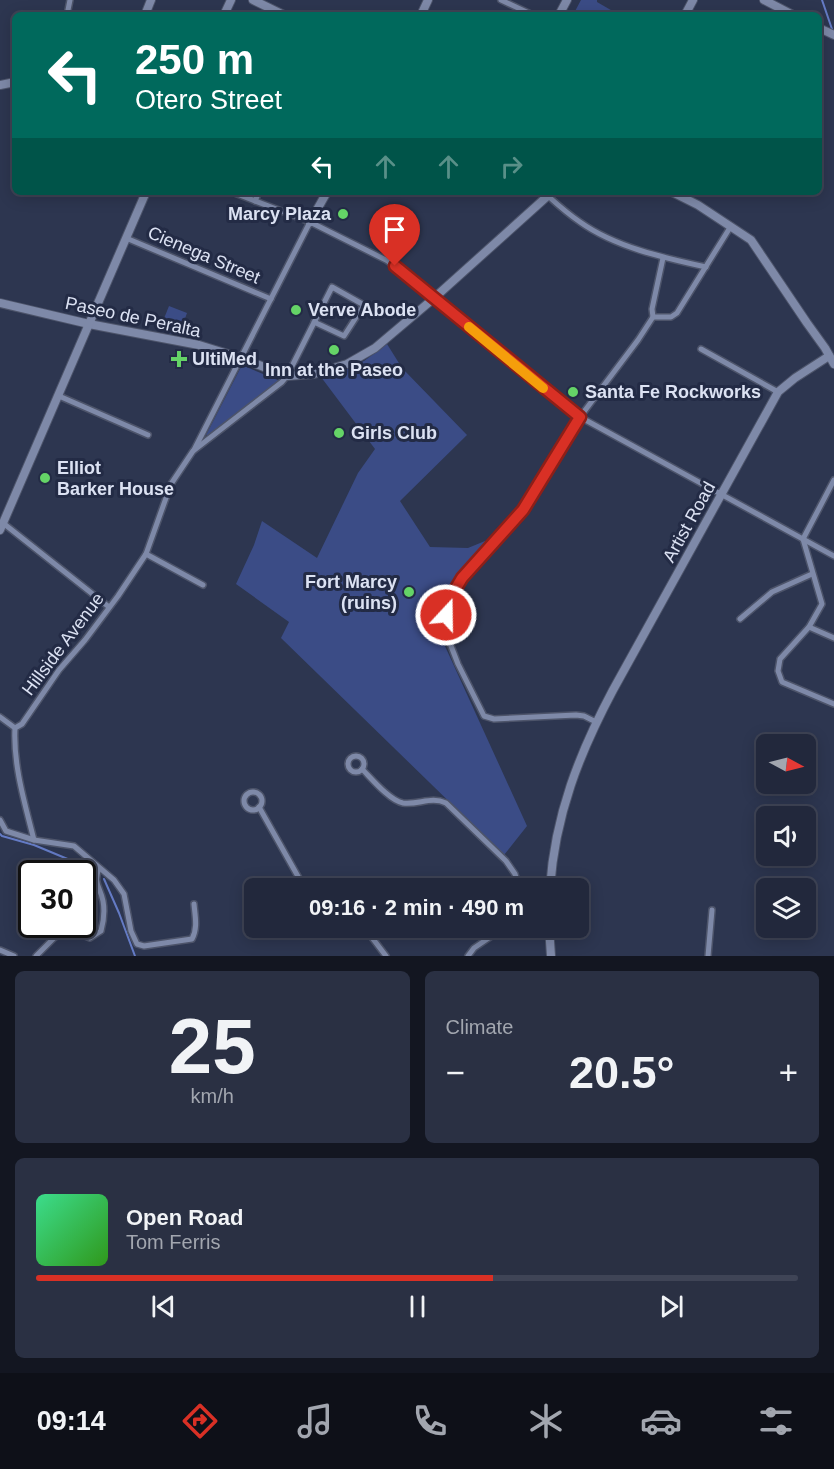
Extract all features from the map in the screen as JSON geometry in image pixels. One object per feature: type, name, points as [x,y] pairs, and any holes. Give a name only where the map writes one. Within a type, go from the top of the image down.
[{"type":"main road","points":[[253,0],[278,12]]},
{"type":"main road","points":[[764,0],[787,12]]},
{"type":"main road","points":[[2,526],[145,195]]},
{"type":"main road","points":[[310,222],[325,195]]},
{"type":"main road","name":"Paseo de Peralta","points":[[0,303],[89,324],[199,345],[287,376],[321,372],[341,367],[375,348],[549,195]]},
{"type":"main road","points":[[678,195],[744,234],[756,245],[834,364]]},
{"type":"main road","name":"Artist Road","points":[[551,878],[563,808],[596,722],[778,392],[829,356]]},
{"type":"main road","points":[[549,938],[550,956]]},
{"type":"street","points":[[501,0],[527,12]]},
{"type":"street","points":[[240,195],[310,222],[386,260],[580,417],[834,556]]},
{"type":"street","points":[[255,201],[258,195]]},
{"type":"street","points":[[551,195],[580,223],[592,230],[620,243],[663,258],[706,267]]},
{"type":"street","points":[[193,451],[310,222]]},
{"type":"street","points":[[653,317],[671,318],[677,313],[731,226]]},
{"type":"street","name":"Cienega Street","points":[[126,238],[271,298]]},
{"type":"street","points":[[596,722],[576,715],[494,719],[484,716],[458,664],[446,633],[446,615],[449,600],[462,578],[523,510],[580,417],[653,317],[652,309],[663,258]]},
{"type":"street","points":[[287,376],[332,288],[363,305],[344,336],[315,322]]},
{"type":"street","points":[[701,349],[778,392]]},
{"type":"street","name":"Hillside Avenue","points":[[15,728],[22,724],[59,670],[118,596],[146,554],[171,484],[193,451],[287,376]]},
{"type":"street","points":[[59,396],[148,435]]},
{"type":"street","points":[[834,480],[803,539],[822,604],[809,627],[780,659],[778,671],[782,682],[834,704]]},
{"type":"street","points":[[2,526],[109,607]]},
{"type":"street","points":[[146,554],[203,585]]},
{"type":"street","points":[[740,619],[772,592],[812,574]]},
{"type":"street","points":[[809,627],[834,638]]},
{"type":"street","points":[[0,717],[15,728],[14,741],[21,788],[34,840]]},
{"type":"street","points":[[362,769],[399,802],[434,799],[447,803],[509,865],[516,878]]},
{"type":"street","points":[[259,807],[299,878]]},
{"type":"street","points":[[0,820],[6,831],[34,840],[74,846],[114,880],[124,894],[131,932],[137,944],[144,946],[192,939],[196,923],[194,904]]},
{"type":"street","points":[[36,956],[55,937],[73,931],[90,938],[101,930],[105,918],[96,877],[99,868]]},
{"type":"street","points":[[708,956],[712,910]]},
{"type":"street","points":[[372,938],[386,956]]},
{"type":"street","points":[[468,956],[474,948],[489,938]]},
{"type":"street","points":[[0,950],[14,956]]},
{"type":"shaded area","points":[[581,0],[597,0],[614,12],[575,12]]},
{"type":"shaded area","points":[[169,306],[187,313],[179,335],[159,331]]},
{"type":"shaded area","points":[[387,344],[402,368],[467,435],[400,501],[430,547],[468,548],[485,541],[487,543],[449,590],[444,601],[441,625],[444,644],[527,826],[504,855],[281,638],[289,622],[236,584],[262,521],[317,558],[358,473],[375,449],[321,377],[364,361]]},
{"type":"shaded area","points":[[244,366],[280,381],[210,435],[206,435],[241,367]]},
{"type":"waterway","points":[[822,0],[833,32]]},
{"type":"waterway","points":[[0,834],[70,860]]},
{"type":"waterway","points":[[104,879],[135,956]]},
{"type":"slow traffic","points":[[469,327],[543,388]]},
{"type":"place","name":"Marcy Plaza","points":[[343,214]]},
{"type":"place","name":"Verve Abode","points":[[296,310]]},
{"type":"place","name":"Inn at the Paseo","points":[[334,350]]},
{"type":"place","name":"UltiMed","points":[[179,359]]},
{"type":"place","name":"Santa Fe Rockworks","points":[[573,392]]},
{"type":"place","name":"Girls Club","points":[[339,433]]},
{"type":"place","name":"Elliot Barker House","points":[[45,478]]},
{"type":"place","name":"Fort Marcy (ruins)","points":[[409,592]]},
{"type":"route","points":[[395,266],[580,417],[523,510],[462,578],[449,600],[446,615]]}]
